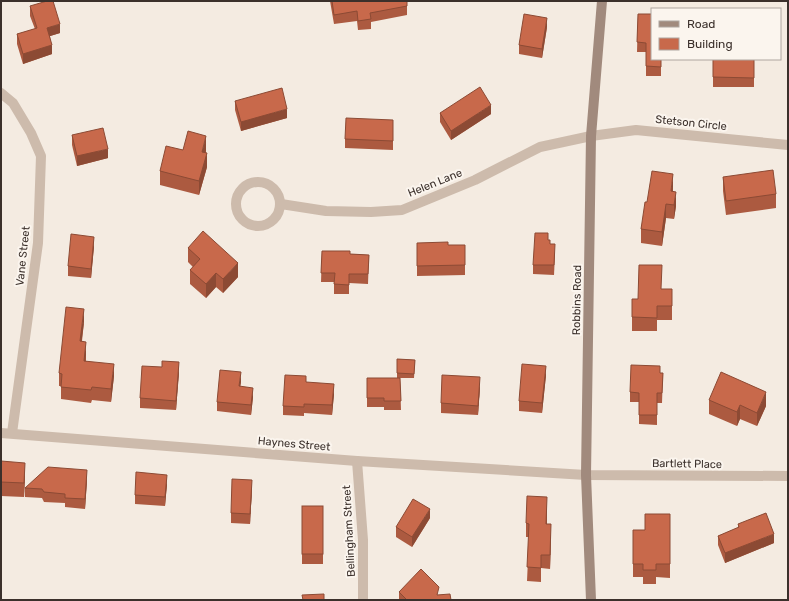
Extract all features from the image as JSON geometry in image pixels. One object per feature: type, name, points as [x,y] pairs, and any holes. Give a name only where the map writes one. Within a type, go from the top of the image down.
[{"type":"street","name":"Robbins Road","points":[[591,600],[586,474],[591,136],[602,1]]},
{"type":"street","name":"Vane Street","points":[[1,93],[13,103],[32,132],[41,156],[38,243],[12,433]]},
{"type":"street","name":"Stetson Circle","points":[[591,136],[636,130],[788,145]]},
{"type":"street","name":"Helen Lane","points":[[281,204],[326,211],[371,212],[402,210],[475,180],[540,147],[591,136]]},
{"type":"street","points":[[258,181],[265,182],[277,190],[281,204],[280,211],[276,218],[263,226],[248,224],[238,213],[236,205],[240,191],[251,182],[258,181]]},
{"type":"street","name":"Haynes Street","points":[[1,433],[357,461],[586,474]]},
{"type":"street","name":"Bellingham Street","points":[[357,461],[363,540],[363,600]]},
{"type":"street","name":"Bartlett Place","points":[[586,474],[788,476]]},
{"type":"building","points":[[47,1],[53,1],[60,24],[47,28],[52,45],[23,54],[17,34],[37,28],[30,6]]},
{"type":"building","points":[[332,1],[407,1],[407,6],[370,13],[371,19],[358,21],[357,11],[334,15]]},
{"type":"building","points":[[524,14],[547,18],[542,49],[519,45]]},
{"type":"building","points":[[638,14],[651,14],[651,60],[661,60],[661,67],[646,66],[646,43],[637,42]]},
{"type":"building","points":[[713,60],[754,60],[754,78],[713,77]]},
{"type":"building","points":[[480,87],[491,105],[451,131],[440,113]]},
{"type":"building","points":[[282,88],[287,109],[241,122],[235,101]]},
{"type":"building","points":[[346,118],[393,120],[393,141],[345,139]]},
{"type":"building","points":[[103,128],[108,149],[77,156],[72,135]]},
{"type":"building","points":[[188,131],[206,136],[202,152],[207,153],[199,181],[160,171],[166,146],[183,150]]},
{"type":"building","points":[[773,170],[776,194],[726,201],[723,177]]},
{"type":"building","points":[[652,171],[673,174],[671,191],[676,192],[674,205],[666,204],[662,232],[641,229]]},
{"type":"building","points":[[203,231],[238,263],[223,279],[216,273],[206,284],[190,270],[200,259],[188,248]]},
{"type":"building","points":[[535,233],[548,233],[548,240],[550,240],[550,244],[555,244],[554,265],[533,265]]},
{"type":"building","points":[[71,234],[94,237],[91,269],[68,266]]},
{"type":"building","points":[[448,242],[448,245],[465,245],[465,265],[417,266],[417,243]]},
{"type":"building","points":[[322,251],[350,251],[350,254],[369,255],[368,274],[349,274],[349,285],[334,284],[335,273],[321,273]]},
{"type":"building","points":[[639,265],[662,265],[661,289],[672,289],[672,306],[657,306],[657,318],[632,317],[632,299],[638,299]]},
{"type":"building","points":[[66,307],[84,309],[80,341],[86,342],[84,361],[114,364],[111,389],[92,387],[91,390],[61,387],[62,374],[59,373]]},
{"type":"building","points":[[397,359],[415,360],[414,374],[397,373]]},
{"type":"building","points":[[162,361],[179,362],[176,401],[140,398],[142,366],[162,367]]},
{"type":"building","points":[[522,364],[546,366],[542,403],[519,401]]},
{"type":"building","points":[[631,365],[660,366],[660,373],[663,373],[662,393],[657,393],[657,415],[639,415],[639,393],[630,392]]},
{"type":"building","points":[[220,370],[241,372],[239,386],[253,388],[251,405],[217,402]]},
{"type":"building","points":[[721,372],[766,392],[757,413],[740,405],[737,412],[709,400]]},
{"type":"building","points":[[285,375],[306,376],[306,382],[334,384],[332,405],[304,404],[304,407],[283,406]]},
{"type":"building","points":[[442,375],[480,377],[478,406],[441,403]]},
{"type":"building","points":[[367,378],[400,378],[401,401],[384,401],[384,398],[367,398]]},
{"type":"building","points":[[1,461],[25,463],[24,483],[1,482]]},
{"type":"building","points":[[48,467],[87,470],[85,499],[65,498],[65,494],[44,492],[42,489],[25,488]]},
{"type":"building","points":[[136,472],[167,475],[165,497],[135,495]]},
{"type":"building","points":[[232,479],[252,480],[250,514],[231,513]]},
{"type":"building","points":[[527,496],[547,497],[546,524],[551,524],[550,555],[541,555],[541,568],[527,567],[529,524],[526,523]]},
{"type":"building","points":[[413,499],[430,509],[412,537],[396,527]]},
{"type":"building","points":[[302,506],[323,506],[323,554],[302,554]]},
{"type":"building","points":[[766,513],[774,534],[725,553],[718,536],[739,527],[738,524]]},
{"type":"building","points":[[645,514],[670,514],[670,564],[656,564],[656,570],[643,570],[643,564],[633,564],[633,530],[645,530]]},
{"type":"building","points":[[421,569],[439,587],[437,595],[450,594],[451,600],[407,600],[399,592]]},
{"type":"building","points":[[324,594],[324,600],[303,600],[302,595]]}]
